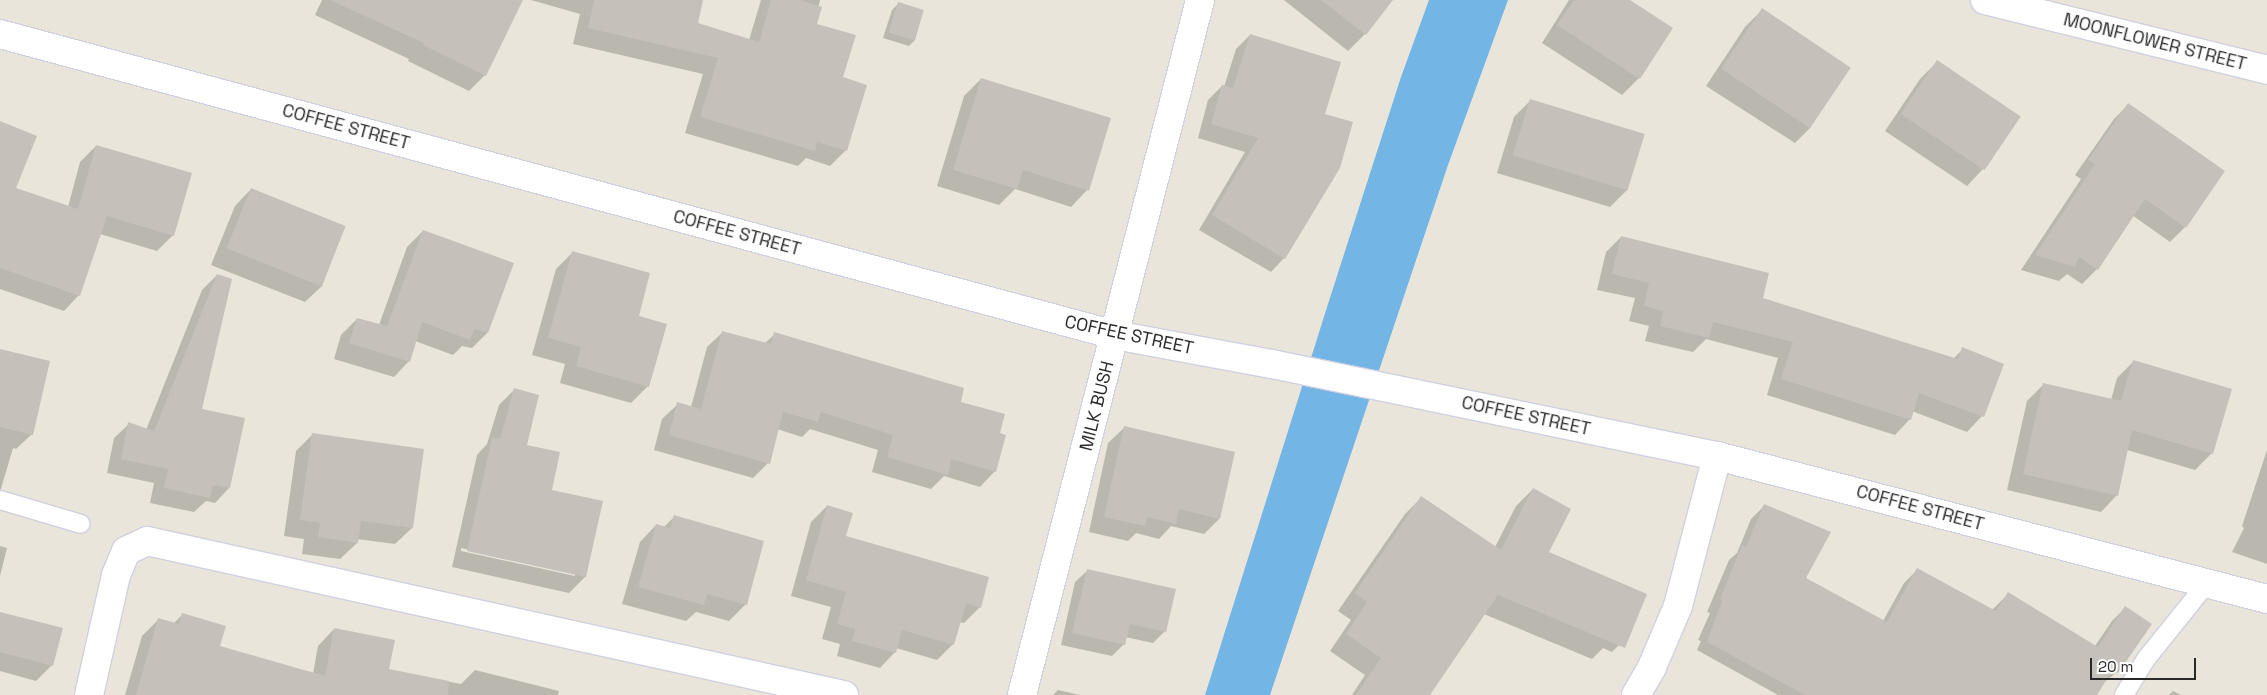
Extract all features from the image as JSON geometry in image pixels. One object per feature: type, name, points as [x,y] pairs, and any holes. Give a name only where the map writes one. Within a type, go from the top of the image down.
[{"type":"street","name":"MILK BUSH","points":[[1022,695],[1200,0]]},
{"type":"street","name":"MOONFLOWER STREET","points":[[1985,0],[2267,70]]},
{"type":"street","name":"COFFEE STREET","points":[[0,34],[1115,335],[1452,400],[1717,456],[2267,599]]},
{"type":"street","points":[[1636,695],[1652,667],[1678,606],[1717,456]]},
{"type":"street","points":[[89,695],[116,575],[126,551],[147,541],[844,695]]},
{"type":"lane","points":[[0,500],[82,524]]},
{"type":"lane","points":[[2124,695],[2146,658],[2207,583]]},
{"type":"water","points":[[1429,0],[1508,0],[1448,165],[1270,695],[1205,695],[1401,77]]},
{"type":"building","points":[[330,0],[523,0],[486,76],[423,45],[424,43]]},
{"type":"building","points":[[594,0],[703,0],[698,23],[759,42],[771,0],[800,0],[822,7],[817,24],[856,35],[843,77],[867,85],[847,151],[817,142],[815,151],[700,117],[718,58],[588,28]]},
{"type":"building","points":[[1321,0],[1393,0],[1366,35]]},
{"type":"building","points":[[1574,0],[1630,0],[1673,28],[1640,79],[1557,25]]},
{"type":"building","points":[[898,2],[924,10],[914,40],[889,33]]},
{"type":"building","points":[[1762,8],[1851,68],[1810,128],[1721,69]]},
{"type":"building","points":[[1250,34],[1341,62],[1325,114],[1353,122],[1340,168],[1285,259],[1212,215],[1258,138],[1211,124],[1222,85],[1233,88]]},
{"type":"building","points":[[1937,60],[2021,116],[1984,170],[1901,114]]},
{"type":"building","points":[[981,78],[1111,118],[1089,191],[1023,170],[1017,189],[953,170]]},
{"type":"building","points":[[1530,99],[1645,134],[1628,191],[1513,155]]},
{"type":"building","points":[[2128,103],[2225,171],[2186,228],[2145,199],[2098,270],[2079,257],[2075,267],[2035,255],[2095,164],[2088,160]]},
{"type":"building","points":[[0,121],[37,136],[16,188],[78,209],[96,145],[192,173],[174,236],[107,216],[80,296],[0,268]]},
{"type":"building","points":[[251,188],[346,226],[321,286],[227,248]]},
{"type":"building","points":[[423,230],[514,263],[488,333],[474,329],[470,340],[422,322],[410,362],[349,343],[357,318],[387,326]]},
{"type":"building","points":[[1621,236],[1769,273],[1763,298],[1958,359],[1962,347],[2004,364],[1984,417],[1919,393],[1911,420],[1781,379],[1793,342],[1713,322],[1709,338],[1660,326],[1663,311],[1644,306],[1649,283],[1612,274]]},
{"type":"building","points":[[572,251],[650,273],[639,316],[667,324],[649,387],[576,366],[581,347],[548,338]]},
{"type":"building","points":[[217,274],[232,279],[202,409],[245,418],[230,488],[213,485],[210,498],[164,488],[168,469],[121,459],[128,422],[154,431]]},
{"type":"building","points":[[722,331],[771,344],[774,332],[964,388],[961,402],[1005,414],[1000,433],[1006,435],[996,472],[951,459],[948,475],[887,457],[893,435],[821,412],[818,422],[783,412],[770,464],[669,435],[677,402],[701,409]]},
{"type":"building","points":[[0,349],[50,361],[33,435],[0,427]]},
{"type":"building","points":[[2133,360],[2232,389],[2213,454],[2132,430],[2118,496],[2023,474],[2043,383],[2121,401]]},
{"type":"building","points":[[514,388],[539,395],[527,445],[560,452],[552,490],[603,501],[586,577],[467,551],[492,437],[500,439]]},
{"type":"building","points":[[1124,426],[1235,452],[1220,519],[1179,509],[1176,524],[1147,517],[1145,526],[1104,517]]},
{"type":"building","points":[[312,433],[424,449],[413,528],[361,521],[358,543],[318,537],[320,523],[300,520]]},
{"type":"building","points":[[1533,488],[1571,509],[1549,552],[1647,594],[1625,648],[1498,595],[1430,695],[1356,695],[1381,658],[1346,634],[1367,602],[1355,593],[1421,496],[1501,550]]},
{"type":"building","points":[[1764,504],[1831,532],[1806,578],[1887,622],[1917,568],[1996,611],[2008,592],[2098,647],[2125,606],[2152,624],[2118,673],[2113,669],[2097,695],[1805,695],[1707,642],[1722,600],[1720,599],[1742,545],[1746,547]]},
{"type":"building","points":[[827,505],[853,513],[846,536],[989,577],[981,608],[966,603],[954,645],[902,630],[896,653],[852,641],[855,629],[837,624],[846,592],[806,580]]},
{"type":"building","points":[[674,515],[764,541],[747,605],[707,594],[704,605],[638,587],[656,524],[670,528]]},
{"type":"building","points":[[1087,569],[1176,589],[1166,632],[1130,624],[1125,645],[1072,633]]},
{"type":"building","points":[[0,612],[63,628],[53,666],[0,652]]},
{"type":"building","points":[[182,613],[226,626],[220,646],[325,676],[334,628],[395,640],[389,669],[449,681],[448,695],[136,695],[158,618],[179,624]]}]
